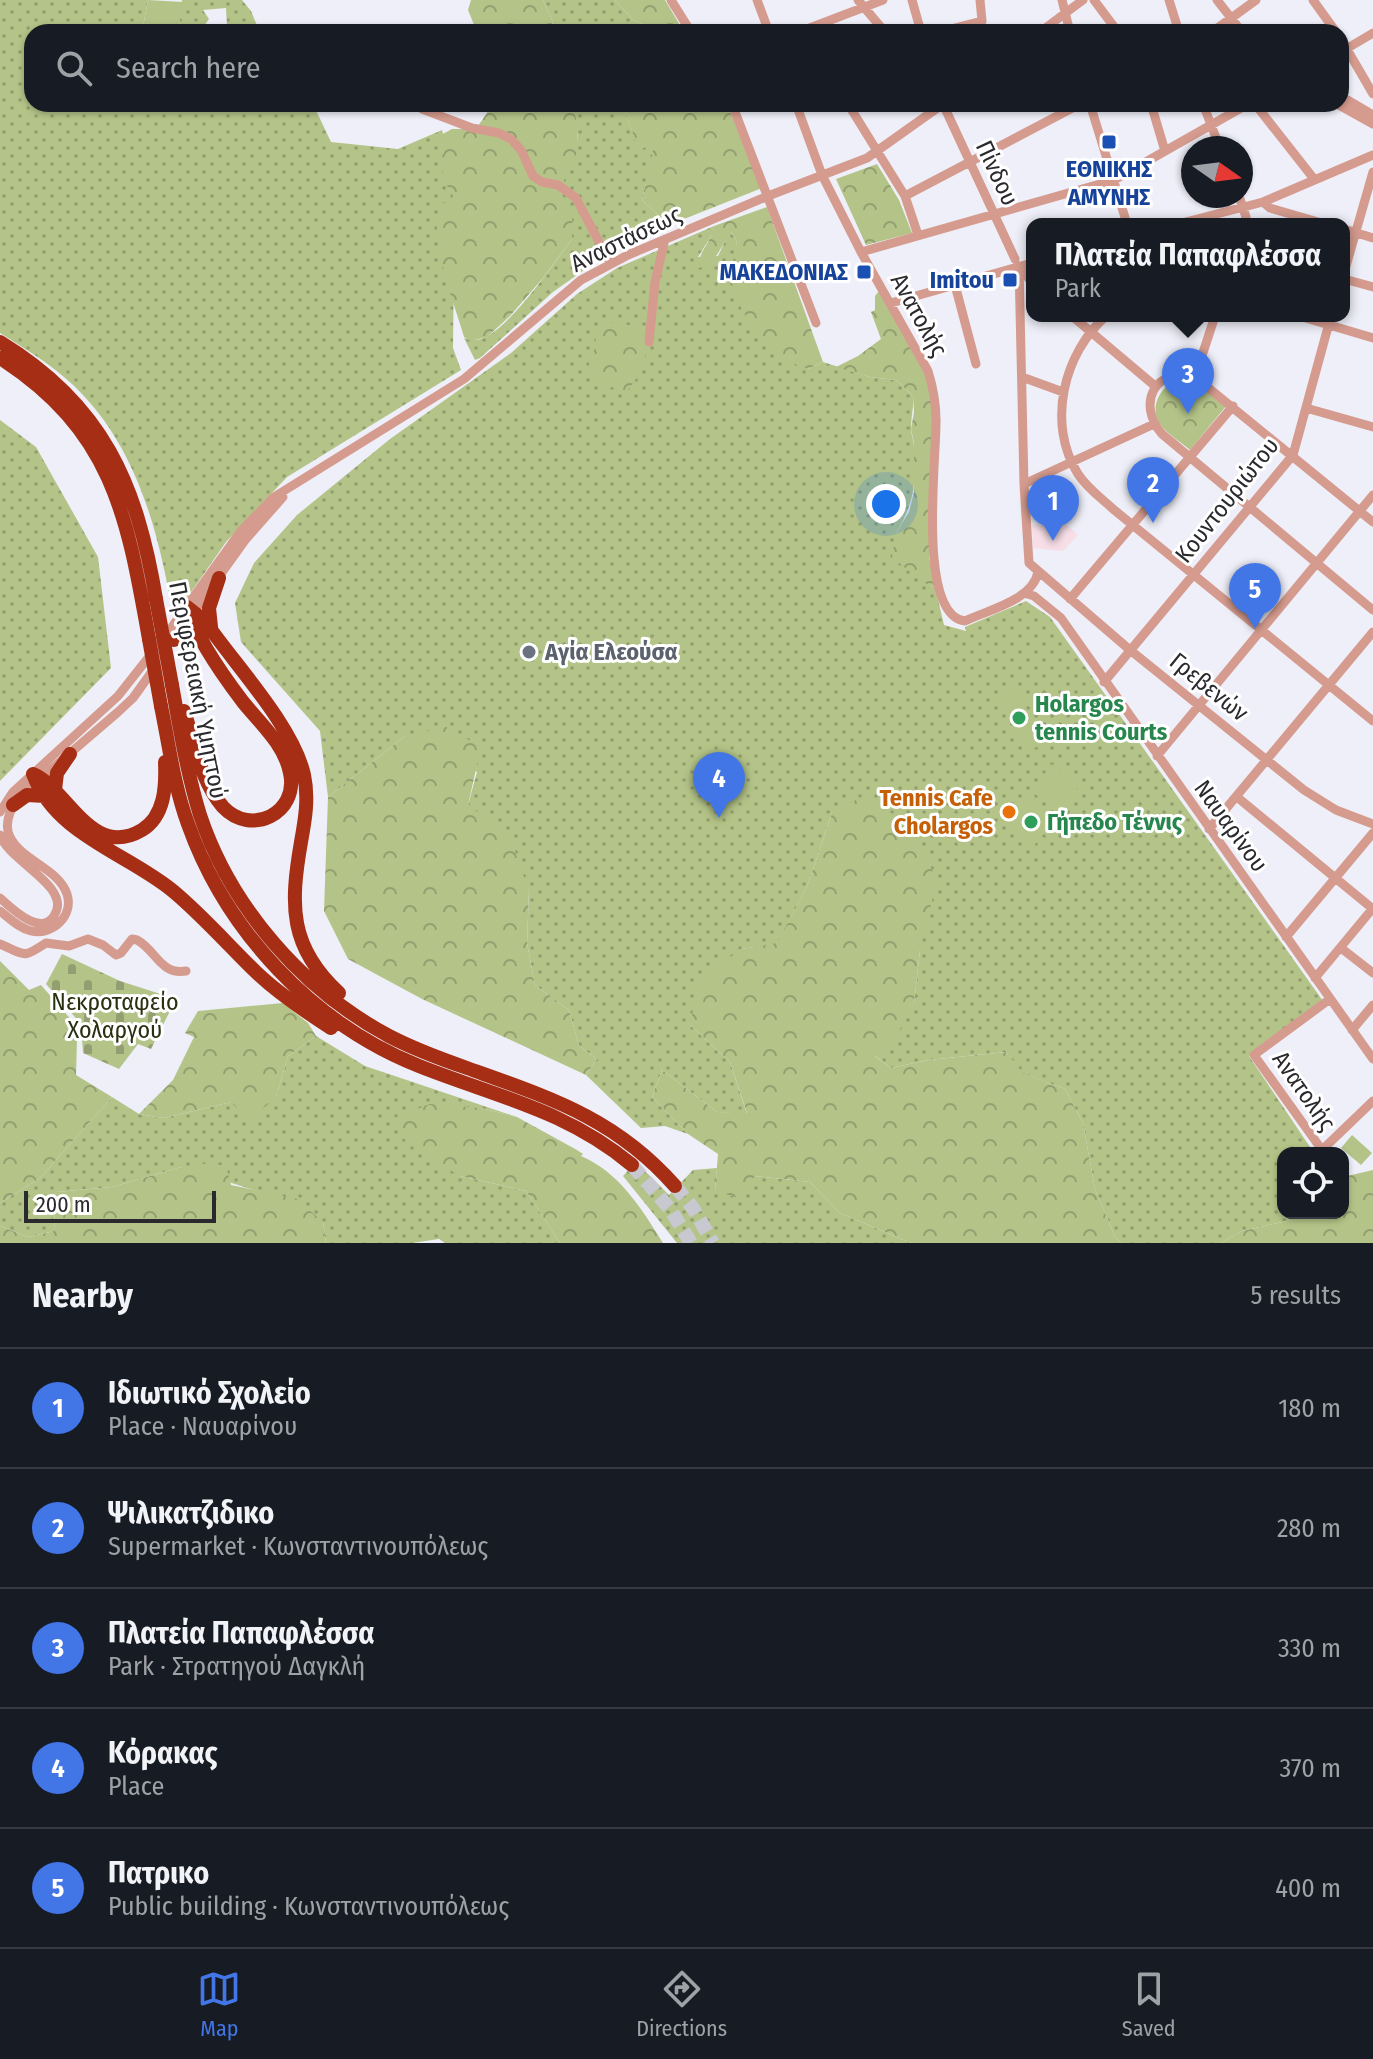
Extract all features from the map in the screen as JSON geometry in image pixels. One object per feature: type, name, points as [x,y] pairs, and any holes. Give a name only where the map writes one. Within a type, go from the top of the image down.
[{"type":"highway","name":"Περιφερειακή Υμηττού","points":[[0,342],[45,372],[64,389],[80,406],[119,465],[139,516],[186,760],[201,817],[219,860],[266,934],[317,987],[388,1035],[596,1119],[644,1153],[675,1186]]},
{"type":"highway","name":"Περιφερειακή Υμηττού","points":[[0,358],[55,400],[79,429],[102,464],[119,502],[129,532],[161,706],[187,822],[207,870],[239,922],[275,965],[324,1012],[376,1045],[416,1065],[565,1119],[632,1165]]},
{"type":"highway","points":[[172,685],[183,708],[205,778],[224,808],[250,821],[262,820],[279,811],[291,788],[287,761],[239,698],[207,635],[209,608],[219,578]]},
{"type":"highway","points":[[190,613],[284,731],[300,761],[306,809],[294,881],[294,907],[304,948],[318,973],[388,1035]]},
{"type":"highway","points":[[174,640],[190,634],[207,635]]},
{"type":"highway","points":[[6,809],[27,795],[50,793],[106,835],[128,836],[146,827],[159,810],[165,788],[161,706]]},
{"type":"highway","points":[[50,793],[57,773],[70,754]]},
{"type":"highway","points":[[37,777],[93,841],[140,867],[169,888],[284,995],[347,1038],[385,1056],[416,1065]]},
{"type":"street","points":[[671,0],[686,24]]},
{"type":"street","points":[[757,0],[766,24]]},
{"type":"street","points":[[819,24],[861,4],[883,0]]},
{"type":"street","points":[[912,0],[919,24]]},
{"type":"street","points":[[970,24],[982,21],[980,0]]},
{"type":"street","points":[[1062,0],[1067,24]]},
{"type":"street","points":[[1051,24],[1083,0]]},
{"type":"street","points":[[1094,0],[1112,24]]},
{"type":"street","points":[[1169,0],[1176,24]]},
{"type":"street","points":[[1217,0],[1235,24]]},
{"type":"street","points":[[1222,24],[1256,0]]},
{"type":"street","points":[[1313,0],[1330,24]]},
{"type":"street","points":[[861,4],[878,24]]},
{"type":"street","points":[[1349,43],[1373,33]]},
{"type":"street","points":[[1349,56],[1373,94]]},
{"type":"street","points":[[1349,101],[1373,115]]},
{"type":"street","points":[[1349,111],[1373,124]]},
{"type":"street","points":[[430,112],[511,139],[521,150],[533,176],[542,182],[558,185],[576,198],[610,263]]},
{"type":"street","points":[[735,112],[816,323]]},
{"type":"street","name":"Ανατολής","points":[[799,112],[822,175],[861,252],[920,352],[934,391],[933,560],[948,608],[957,619],[965,621],[1029,595],[1041,582],[1049,581]]},
{"type":"street","points":[[853,112],[905,196],[918,235]]},
{"type":"street","name":"Αναστάσεως","points":[[310,474],[464,379],[551,303],[610,263],[878,152],[932,112]]},
{"type":"street","name":"Πίνδου","points":[[947,112],[1017,263]]},
{"type":"street","points":[[905,196],[1065,112]]},
{"type":"street","points":[[1093,112],[1125,218]]},
{"type":"street","points":[[1153,112],[1165,151]]},
{"type":"street","points":[[1206,112],[1215,136]]},
{"type":"street","points":[[861,252],[1114,180],[1234,112]]},
{"type":"street","points":[[1261,112],[1314,179]]},
{"type":"street","points":[[1253,204],[1373,155]]},
{"type":"street","points":[[1350,251],[1373,172]]},
{"type":"street","points":[[1263,202],[1270,208],[1304,218]]},
{"type":"street","points":[[1201,218],[1239,208]]},
{"type":"street","points":[[1350,231],[1373,238]]},
{"type":"street","points":[[649,342],[655,282],[665,239]]},
{"type":"street","points":[[1017,263],[1026,275]]},
{"type":"street","points":[[1017,263],[1027,559],[1034,568],[1034,584],[1029,595]]},
{"type":"street","points":[[891,303],[1017,263],[1026,263]]},
{"type":"street","points":[[1350,281],[1373,287]]},
{"type":"street","points":[[955,285],[976,364]]},
{"type":"street","points":[[1079,322],[1155,386]]},
{"type":"street","points":[[1100,322],[1077,350],[1063,392],[1064,431],[1072,462],[1092,491],[1373,721]]},
{"type":"street","points":[[1195,377],[1213,322]]},
{"type":"street","name":"Κουντουριώτου","points":[[1104,682],[1293,455],[1329,322]]},
{"type":"street","points":[[1335,322],[1373,338]]},
{"type":"street","points":[[1373,522],[1195,377],[1171,375],[1155,386],[1150,404],[1154,424],[1373,610]]},
{"type":"street","points":[[1022,377],[1063,392]]},
{"type":"street","points":[[1059,616],[1064,594],[1132,525],[1233,406]]},
{"type":"street","points":[[1306,408],[1373,427]]},
{"type":"street","points":[[1024,484],[1154,424]]},
{"type":"street","points":[[0,911],[22,928],[44,932],[63,919],[67,896],[60,883],[11,838],[6,809],[118,696],[219,578],[270,511],[310,474]]},
{"type":"street","points":[[37,777],[70,754],[133,698],[174,640],[241,531],[274,497],[310,474]]},
{"type":"street","points":[[1157,756],[1373,495]]},
{"type":"street","name":"Γρεβενών","points":[[1034,568],[1304,790],[1373,824]]},
{"type":"street","name":"Ναυαρίνου","points":[[1029,595],[1059,616],[1373,1059]]},
{"type":"street","points":[[1209,829],[1373,632]]},
{"type":"street","points":[[1237,797],[1373,909],[1315,978]]},
{"type":"street","points":[[1286,937],[1373,833]]},
{"type":"street","points":[[0,835],[9,852],[52,888],[58,905],[51,920],[40,923],[25,919],[0,900]]},
{"type":"street","points":[[0,944],[32,955],[46,943],[69,946],[88,939],[116,955],[132,939],[137,940],[164,968],[186,971]]},
{"type":"street","points":[[1341,948],[1373,973]]},
{"type":"street","name":"Ανατολής","points":[[1330,999],[1254,1055],[1322,1150],[1372,1107]]},
{"type":"street","points":[[1352,1030],[1373,1005]]},
{"type":"shaded area","points":[[1059,518],[1078,535],[1063,551],[1033,548],[1032,525],[1050,525]]},
{"type":"green space","points":[[0,0],[148,0],[144,24],[24,24],[24,112],[317,112],[331,142],[398,149],[442,130],[455,175],[453,348],[461,370],[287,477],[226,542],[173,618],[154,529],[133,471],[119,444],[102,418],[74,386],[0,333]]},
{"type":"green space","points":[[148,0],[183,2],[179,24],[144,24]]},
{"type":"green space","points":[[182,0],[242,0],[256,24],[227,24],[226,8],[203,10],[209,19],[206,24],[179,24]]},
{"type":"green space","points":[[471,0],[543,0],[553,22],[474,24],[468,10]]},
{"type":"green space","points":[[543,0],[615,0],[633,20],[642,24],[552,24]]},
{"type":"green space","points":[[615,0],[665,0],[679,24],[642,24],[633,20]]},
{"type":"green space","points":[[488,112],[575,112],[578,146],[560,193],[572,207],[572,239],[510,316],[487,337],[471,341],[464,337],[437,234],[441,203],[452,203],[453,193],[442,180],[444,155],[441,135],[452,129],[476,129]]},
{"type":"green space","points":[[573,112],[626,112],[638,148],[655,145],[642,200],[669,225],[598,260],[553,292],[475,360],[464,338],[482,339],[499,328],[533,291],[572,239],[560,193],[563,178],[575,157],[578,137]]},
{"type":"green space","points":[[626,112],[730,112],[762,188],[669,225],[642,200],[654,146],[638,149]]},
{"type":"green space","points":[[877,164],[899,200],[912,233],[866,245],[836,179]]},
{"type":"green space","points":[[767,207],[823,362],[808,369],[782,359],[759,340],[738,302],[730,277],[737,241],[731,232],[710,266],[698,268],[714,226]]},
{"type":"green space","points":[[714,226],[698,257],[718,256],[730,231],[737,241],[735,257],[808,369],[823,362],[870,377],[896,380],[913,396],[914,482],[907,512],[896,533],[913,572],[935,587],[944,625],[966,631],[965,627],[1026,601],[1050,617],[1323,1001],[1249,1056],[1310,1147],[1277,1147],[1277,1219],[1291,1220],[1242,1231],[1221,1243],[1121,1243],[1115,1237],[1095,1189],[1083,1123],[1065,1089],[1022,1073],[1006,1052],[928,1060],[891,1068],[874,1055],[914,1003],[920,950],[832,813],[807,887],[777,944],[741,949],[690,1025],[730,1062],[747,1114],[717,1112],[662,1070],[652,1097],[688,1134],[665,1126],[641,1128],[586,1075],[597,1059],[579,1046],[569,1010],[535,985],[527,943],[529,890],[468,805],[477,772],[405,736],[328,797],[320,731],[241,642],[235,603],[254,563],[297,515],[390,439],[511,353],[577,294],[617,268]]},
{"type":"green space","points":[[879,291],[918,352],[930,387],[934,421],[929,557],[935,587],[922,582],[892,557],[896,533],[909,512],[914,492],[913,396],[896,380],[870,377],[836,367],[881,339],[871,312],[875,310],[875,296]]},
{"type":"green space","points":[[610,322],[635,326],[649,342],[641,372],[625,394],[600,381],[589,365],[597,328]]},
{"type":"green space","points":[[1181,380],[1201,385],[1226,406],[1190,450],[1163,428],[1156,410],[1163,390]]},
{"type":"green space","points":[[0,420],[36,447],[98,557],[111,668],[0,781]]},
{"type":"green space","name":"Holargos tennis Courts","points":[[1015,682],[1040,746],[1024,751],[997,689]]},
{"type":"green space","points":[[446,727],[481,747],[468,805],[509,835],[529,890],[527,943],[535,985],[569,1010],[579,1046],[597,1059],[586,1075],[422,999],[348,959],[324,911],[328,797],[405,736]]},
{"type":"green space","name":"Γήπεδο Τέννις","points":[[1052,764],[1080,785],[1060,813],[1031,791]]},
{"type":"green space","points":[[865,795],[910,826],[937,880],[920,950],[914,1003],[894,1041],[875,1056],[891,1068],[928,1060],[1006,1052],[1023,1073],[1065,1089],[1083,1123],[1095,1189],[1115,1237],[1121,1243],[911,1243],[840,1213],[810,1182],[755,1176],[739,1198],[715,1191],[718,1154],[688,1134],[652,1097],[662,1070],[717,1112],[747,1113],[730,1062],[690,1025],[699,981],[741,949],[777,943],[807,887],[832,813]]},
{"type":"green space","name":"Γήπεδο Τέννις","points":[[1028,796],[1056,817],[1033,847],[1005,826]]},
{"type":"green space","name":"Νεκροταφείο Χολαργού","points":[[62,954],[120,981],[176,999],[151,1049],[138,1044],[119,1069],[83,1053],[81,1024],[46,984]]},
{"type":"green space","points":[[0,961],[29,990],[41,985],[74,1023],[76,1075],[112,1097],[40,1178],[0,1203]]},
{"type":"green space","points":[[283,1003],[308,1023],[316,1036],[288,1056],[276,1097],[249,1121],[231,1102],[164,1118],[139,1114],[173,1080],[194,1037],[185,1033],[198,1011]]},
{"type":"green space","points":[[316,1036],[365,1066],[517,1117],[481,1108],[460,1176],[526,1191],[560,1243],[445,1243],[439,1239],[412,1243],[326,1243],[323,1222],[260,1192],[181,1167],[112,1187],[56,1192],[54,1231],[28,1237],[0,1226],[0,1203],[40,1178],[112,1097],[139,1114],[164,1118],[231,1102],[276,1097],[288,1056]]},
{"type":"green space","points":[[430,1104],[481,1108],[517,1117],[577,1150],[618,1182],[638,1205],[663,1243],[560,1243],[526,1191],[460,1176],[407,1143],[392,1119]]},
{"type":"green space","points":[[1352,1135],[1372,1153],[1361,1165],[1349,1155],[1349,1147],[1342,1147]]},
{"type":"green space","points":[[636,1162],[669,1195],[693,1170],[717,1168],[715,1191],[755,1176],[810,1182],[840,1213],[911,1243],[677,1243],[623,1176]]},
{"type":"green space","points":[[208,1163],[226,1166],[231,1185],[297,1199],[323,1222],[326,1243],[0,1243],[0,1226],[28,1237],[54,1231],[56,1192],[112,1187],[181,1167]]},
{"type":"green space","points":[[1373,1170],[1373,1243],[1221,1243],[1242,1231],[1292,1219],[1349,1219],[1349,1176]]},
{"type":"tunnel","points":[[632,1165],[670,1209],[691,1243]]},
{"type":"tunnel","points":[[675,1186],[693,1208],[713,1243]]},
{"type":"place","name":"ΕΘΝΙΚΗΣ ΑΜΥΝΗΣ","points":[[1109,142]]},
{"type":"place","name":"ΜΑΚΕΔΟΝΙΑΣ","points":[[864,272]]},
{"type":"place","name":"Imitou","points":[[1010,280]]},
{"type":"place","name":"Πλατεία Παπαφλέσσα","points":[[1188,414]]},
{"type":"place","name":"Ψιλικατζιδικο","points":[[1153,523]]},
{"type":"place","name":"Ιδιωτικό Σχολείο","points":[[1053,541]]},
{"type":"place","name":"Πατρικο","points":[[1255,629]]},
{"type":"place","name":"Αγία Ελεούσα","points":[[529,652]]},
{"type":"place","name":"Holargos tennis Courts","points":[[1019,718]]},
{"type":"place","name":"Tennis Cafe Cholargos","points":[[1009,812]]},
{"type":"place","name":"Κόρακας","points":[[719,818]]},
{"type":"place","name":"Γήπεδο Τέννις","points":[[1031,822]]}]
